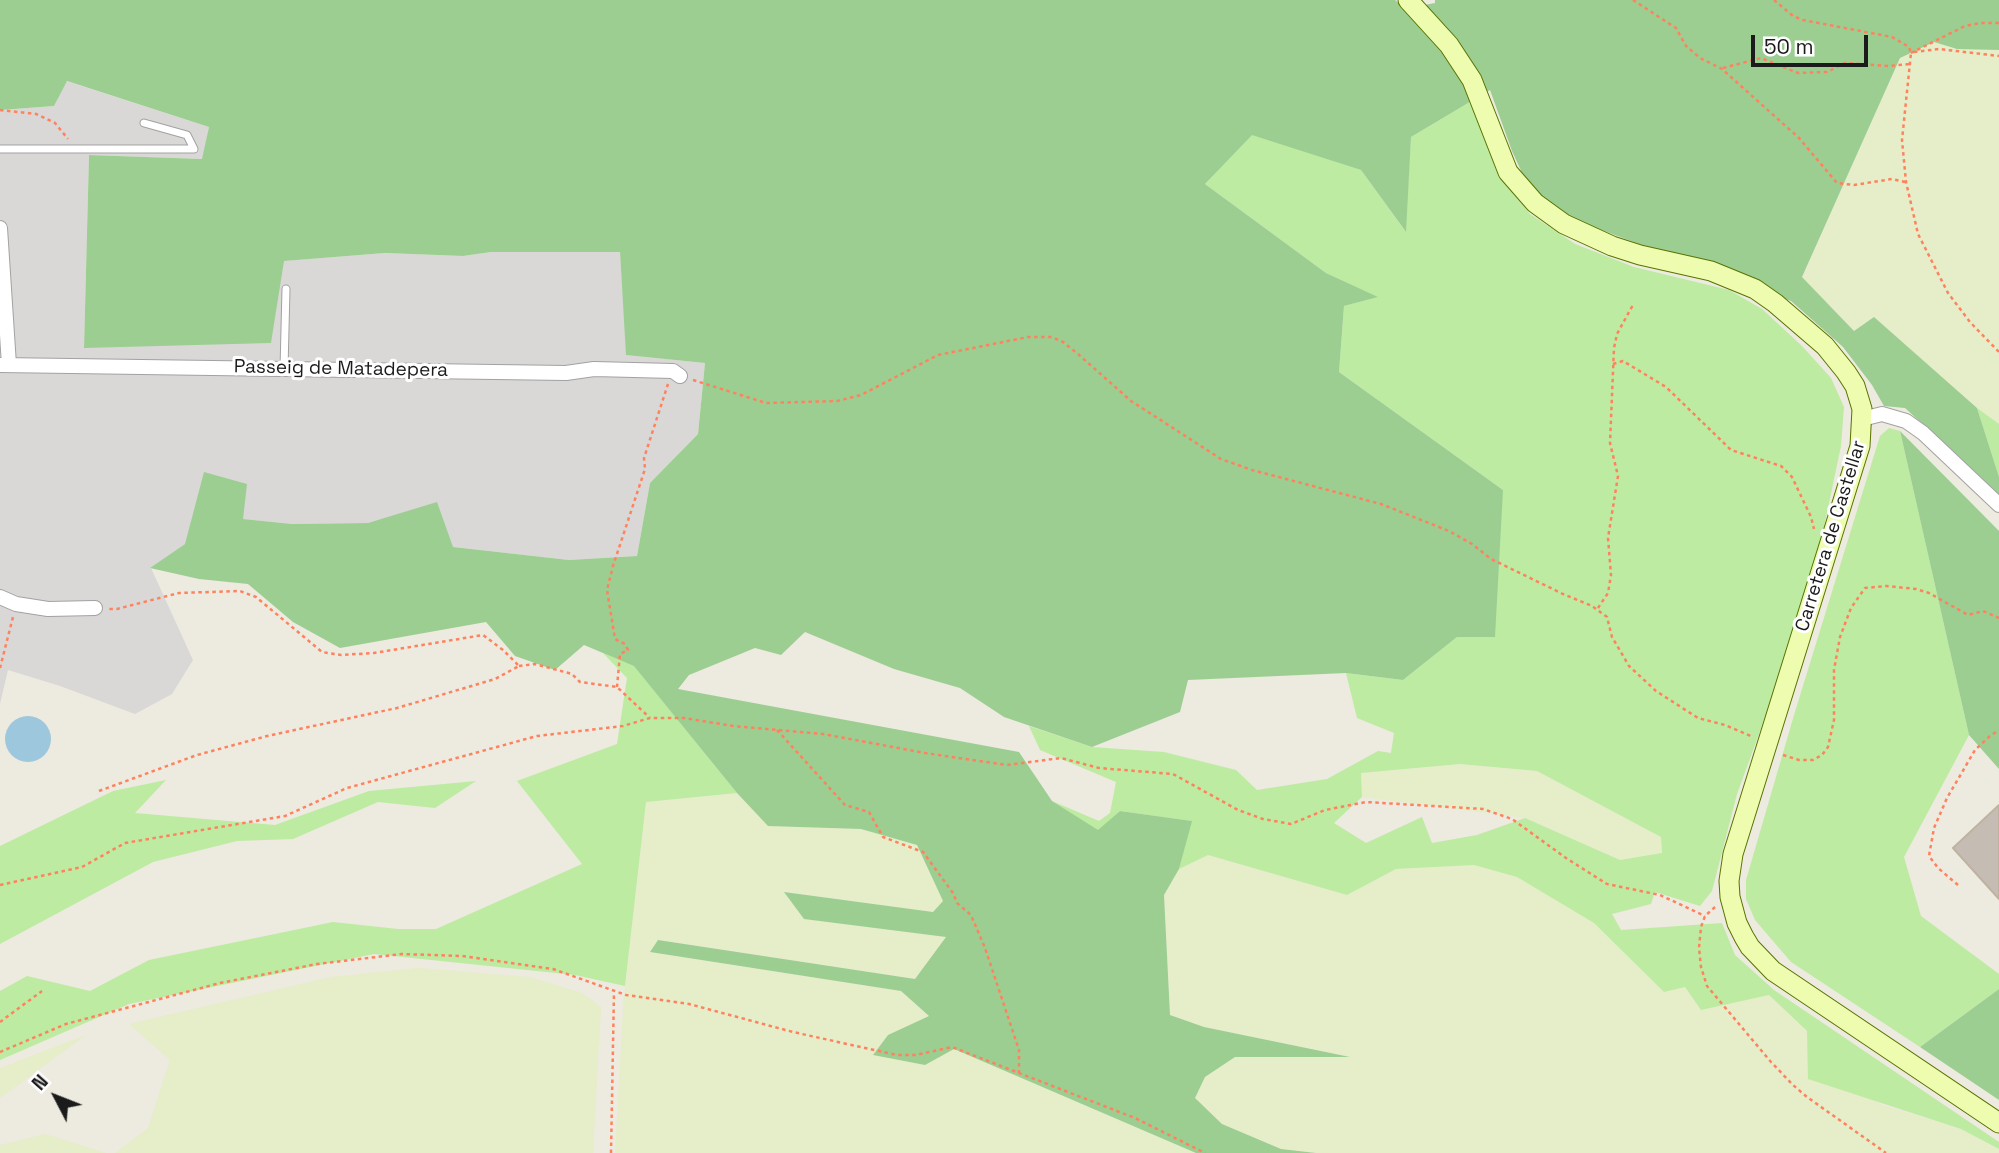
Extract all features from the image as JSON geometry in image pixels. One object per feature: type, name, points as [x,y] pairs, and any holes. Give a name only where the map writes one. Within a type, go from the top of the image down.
[{"type":"street","name":"Carretera de Castellar","points":[[1408,0],[1450,45],[1472,80],[1508,172],[1535,203],[1564,224],[1612,246],[1711,271],[1755,289],[1796,319],[1836,358],[1855,386],[1860,399],[1862,419],[1860,446],[1772,749],[1733,854],[1729,881],[1733,910],[1750,947],[1773,971],[1999,1123]]},
{"type":"street","points":[[0,228],[4,365]]},
{"type":"street","name":"Passeig de Matadepera","points":[[4,365],[566,373],[594,369],[676,374]]},
{"type":"street","points":[[1862,419],[1882,414],[1906,421],[1923,433],[1999,505]]},
{"type":"street","points":[[0,597],[16,604],[48,609],[95,608]]},
{"type":"lane","points":[[0,149],[194,149],[187,135],[144,123]]},
{"type":"lane","points":[[284,369],[286,289]]},
{"type":"path","points":[[1633,0],[1676,28],[1686,46],[1700,58],[1720,68],[1799,138],[1837,183],[1854,185],[1892,179],[1906,182]]},
{"type":"path","points":[[1774,0],[1802,20],[1892,37],[1909,47],[1911,52],[1902,140],[1906,182],[1918,234],[1939,278],[1960,310],[1999,352]]},
{"type":"path","points":[[1911,52],[1965,26],[1999,23]]},
{"type":"path","points":[[1911,52],[1939,49],[1999,55]]},
{"type":"path","points":[[1720,68],[1733,67],[1761,58],[1798,73],[1828,72],[1845,63],[1889,66],[1910,64]]},
{"type":"path","points":[[0,110],[36,114],[55,123],[77,149]]},
{"type":"path","points":[[1597,609],[1608,593],[1611,575],[1608,538],[1618,476],[1611,443],[1613,364],[1617,334],[1634,303]]},
{"type":"path","points":[[617,687],[620,654],[628,650],[625,644],[614,639],[607,590],[645,469],[644,458],[676,374],[766,403],[838,401],[861,395],[938,355],[1028,337],[1052,337],[1070,348],[1131,401],[1221,459],[1252,470],[1381,504],[1449,531],[1491,559],[1597,609],[1607,617],[1612,637],[1629,666],[1656,691],[1698,718],[1724,725],[1790,758],[1806,761],[1818,759],[1828,747],[1835,720],[1834,670],[1837,648],[1847,617],[1865,588],[1886,586],[1929,593],[1968,615],[1983,611],[1999,618]]},
{"type":"path","points":[[1613,364],[1623,361],[1666,387],[1731,450],[1781,466],[1792,477],[1815,531]]},
{"type":"path","points":[[95,608],[117,609],[179,593],[240,591],[256,597],[322,652],[341,656],[374,653],[483,635],[519,666]]},
{"type":"path","points":[[0,668],[16,604]]},
{"type":"path","points":[[99,791],[197,755],[267,736],[397,708],[495,679],[519,666],[535,664],[572,674],[580,682],[617,687],[650,718]]},
{"type":"path","points":[[0,885],[82,867],[125,843],[285,816],[347,788],[537,736],[623,726],[650,718],[684,718],[733,726],[824,734],[925,754],[1007,765],[1061,758],[1099,768],[1173,774],[1237,810],[1263,819],[1291,824],[1325,810],[1366,802],[1483,809],[1512,819],[1607,884],[1660,895],[1705,916],[1700,927],[1700,944],[1701,967],[1707,986],[1771,1062],[1807,1097],[1886,1153]]},
{"type":"path","points":[[777,730],[845,805],[869,812],[883,837],[923,852],[942,876],[957,903],[971,915],[985,948],[1019,1050],[1019,1073]]},
{"type":"path","points":[[1958,885],[1938,868],[1929,856],[1934,828],[1947,798],[1975,750],[1999,730]]},
{"type":"path","points":[[0,1052],[65,1024],[220,983],[317,964],[402,954],[462,956],[553,969],[614,992],[690,1004],[793,1032],[907,1056],[952,1047],[1135,1118],[1205,1153]]},
{"type":"path","points":[[0,1022],[42,991]]},
{"type":"path","points":[[611,1153],[614,992]]},
{"type":"shaded area","points":[[66,81],[209,127],[203,159],[89,155],[84,348],[283,261],[385,253],[463,256],[491,252],[620,252],[627,355],[705,363],[698,434],[650,483],[637,556],[569,560],[453,547],[401,514],[368,523],[292,524],[242,519],[185,544],[151,568],[193,660],[172,694],[135,714],[8,670],[0,704],[0,110],[54,106]]},
{"type":"green space","points":[[0,0],[1395,0],[1414,7],[1435,3],[1435,0],[1999,0],[1999,50],[1957,49],[1934,42],[1900,58],[1802,277],[1854,331],[1874,317],[1977,408],[1999,477],[1999,495],[1905,408],[1884,406],[1872,385],[1843,347],[1791,301],[1580,222],[1547,203],[1524,177],[1490,90],[1411,137],[1406,232],[1361,170],[1252,135],[1205,184],[1326,273],[1378,297],[1344,306],[1339,372],[1503,490],[1495,637],[1457,637],[1403,680],[1346,673],[1188,680],[1180,712],[1092,747],[1004,717],[960,688],[894,669],[805,632],[781,655],[755,648],[689,675],[678,689],[1019,752],[1052,801],[1098,830],[1120,811],[1192,821],[1179,869],[1164,895],[1170,1015],[1204,1027],[1350,1057],[1235,1057],[1205,1077],[1195,1098],[1222,1124],[1281,1149],[1316,1153],[1196,1153],[954,1049],[925,1065],[873,1055],[888,1035],[929,1016],[901,991],[650,952],[658,940],[915,979],[946,937],[804,919],[784,892],[933,912],[943,901],[917,845],[861,829],[768,826],[737,793],[634,666],[584,645],[555,670],[515,656],[486,622],[340,648],[293,622],[248,584],[199,579],[150,568],[185,544],[204,472],[247,484],[243,519],[292,524],[368,523],[437,502],[453,547],[569,560],[637,556],[650,483],[698,434],[705,363],[626,355],[620,252],[491,252],[463,256],[385,253],[284,261],[271,343],[84,348],[89,155],[202,159],[209,127],[67,81],[54,106],[0,110]]},
{"type":"green space","points":[[1934,42],[1957,49],[1999,50],[1999,424],[1874,318],[1854,331],[1802,278],[1900,58]]},
{"type":"green space","points":[[1470,102],[1499,177],[1530,214],[1575,244],[1634,267],[1729,290],[1762,309],[1802,346],[1831,378],[1844,407],[1841,446],[1820,546],[1777,685],[1737,794],[1712,891],[1700,906],[1655,892],[1651,904],[1612,914],[1621,930],[1722,923],[1735,955],[1774,990],[1999,1142],[1999,1149],[1961,1129],[1808,1079],[1807,1031],[1769,995],[1701,1010],[1685,987],[1664,992],[1594,923],[1517,877],[1474,865],[1396,869],[1347,895],[1208,855],[1179,869],[1191,821],[1120,811],[1098,831],[1052,801],[1099,821],[1110,813],[1116,782],[1040,750],[1029,726],[1092,747],[1164,752],[1236,770],[1257,790],[1327,779],[1378,751],[1391,753],[1394,733],[1357,718],[1346,673],[1403,680],[1457,637],[1503,490],[1339,372],[1344,306],[1377,297],[1326,273],[1205,184],[1252,134],[1361,170],[1405,231],[1411,137]],"holes":[[[1460,764],[1537,771],[1661,837],[1662,853],[1620,860],[1525,818],[1477,835],[1432,843],[1422,817],[1366,843],[1334,823],[1362,797],[1361,773]]]},
{"type":"green space","points":[[1977,408],[1999,424],[1999,477]]},
{"type":"green space","points":[[1889,428],[1900,431],[1969,735],[1904,857],[1921,916],[1999,974],[1999,989],[1920,1047],[1791,962],[1755,920],[1746,899],[1746,880],[1794,715],[1880,436]]},
{"type":"green space","points":[[1900,431],[1999,531],[1999,769],[1969,735]]},
{"type":"green space","points":[[603,653],[635,666],[737,793],[646,802],[625,986],[575,975],[374,954],[129,1004],[0,1060],[0,991],[27,976],[90,991],[149,960],[333,922],[398,929],[436,929],[582,864],[517,781],[617,744],[627,678]]},
{"type":"green space","points":[[1460,764],[1537,771],[1661,837],[1662,854],[1620,860],[1525,818],[1362,797],[1361,773]]},
{"type":"green space","points":[[166,780],[135,813],[275,825],[369,791],[476,781],[435,808],[378,802],[293,839],[237,841],[153,862],[0,944],[0,846],[113,791]]},
{"type":"green space","points":[[737,793],[769,826],[861,829],[917,845],[943,901],[933,912],[785,892],[804,918],[946,937],[915,979],[659,940],[650,952],[901,991],[929,1016],[888,1035],[873,1055],[925,1065],[954,1049],[1196,1153],[615,1153],[623,1006],[646,802]]},
{"type":"green space","points":[[1207,855],[1347,895],[1396,869],[1474,865],[1517,877],[1594,923],[1664,992],[1685,987],[1701,1010],[1769,995],[1880,1104],[1961,1129],[1999,1149],[1999,1153],[1316,1153],[1281,1149],[1222,1124],[1195,1098],[1205,1077],[1235,1057],[1345,1056],[1204,1027],[1170,1015],[1164,895],[1179,869]]},
{"type":"green space","points":[[418,968],[530,977],[582,993],[601,1007],[593,1153],[115,1153],[148,1128],[170,1060],[129,1024],[331,977]]},
{"type":"green space","points":[[1999,989],[1999,1100],[1920,1047]]},
{"type":"green space","points":[[86,1035],[0,1098],[0,1068]]},
{"type":"green space","points":[[45,1134],[106,1153],[0,1153],[0,1145]]},
{"type":"water","points":[[28,716],[44,723],[51,739],[44,755],[28,762],[12,755],[5,739],[12,723]]},
{"type":"building","points":[[1999,805],[1999,899],[1953,848]]}]
